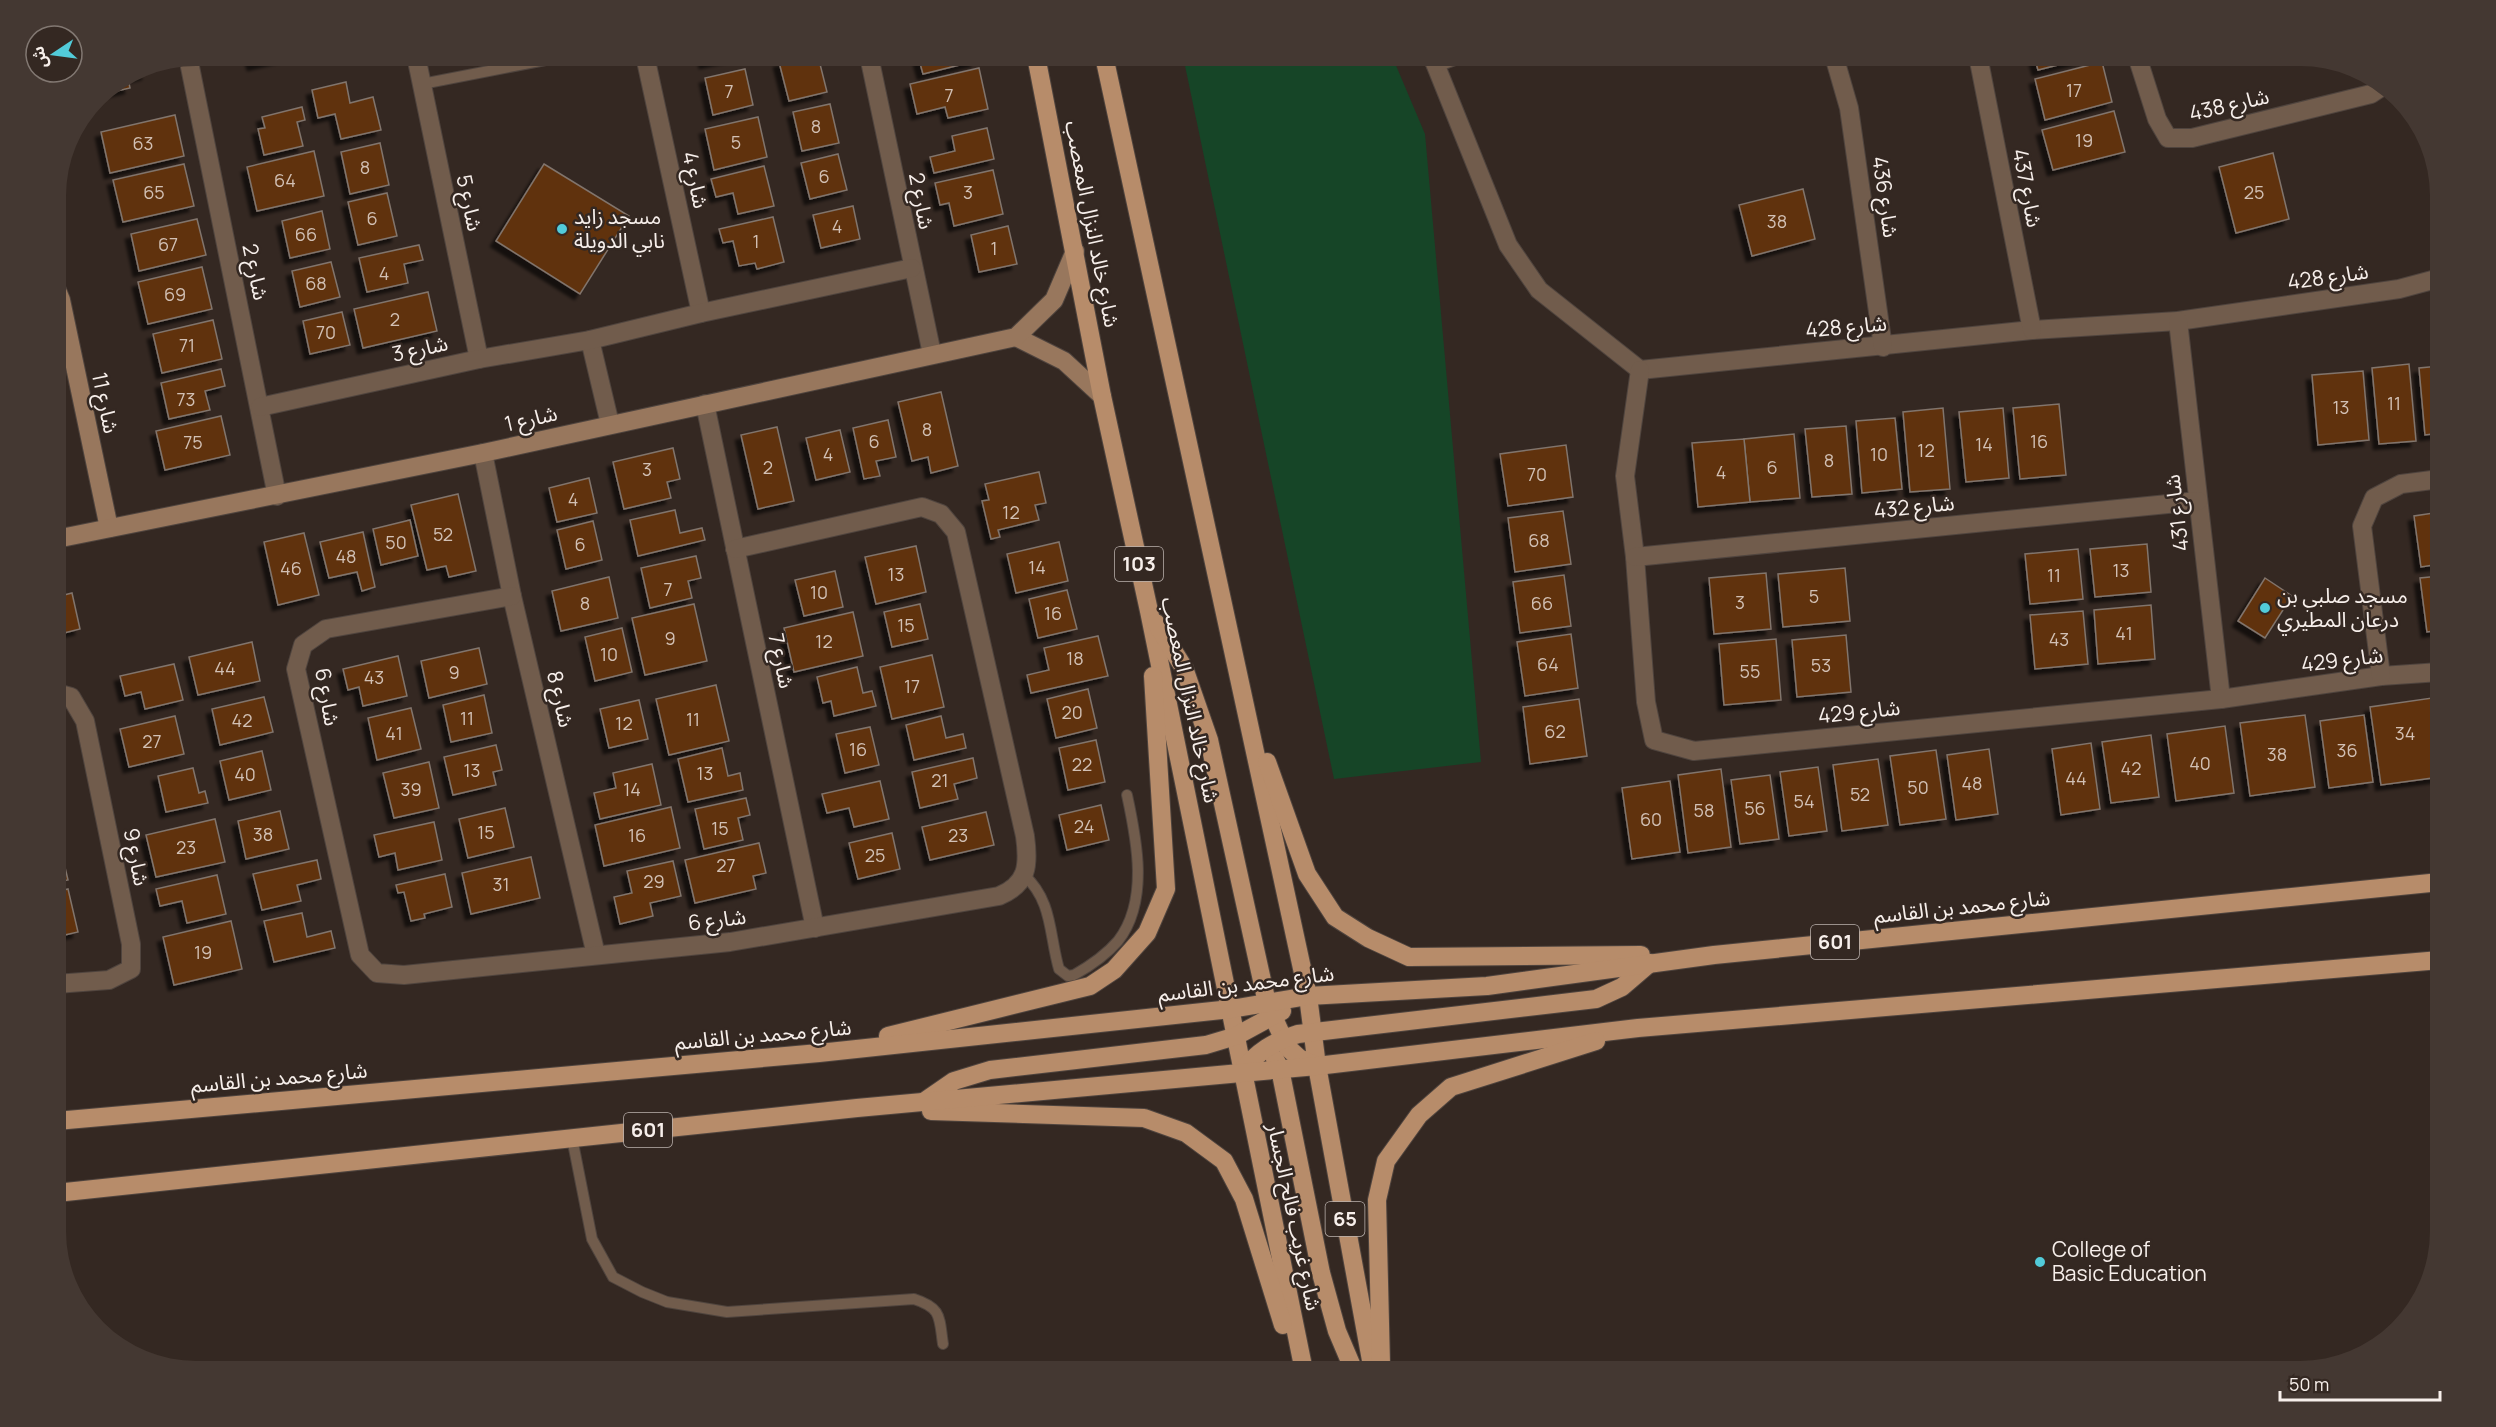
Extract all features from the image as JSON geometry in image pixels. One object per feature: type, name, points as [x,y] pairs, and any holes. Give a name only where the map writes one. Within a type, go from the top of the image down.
[{"type":"main road","name":"شارع خالد النزال المعصب","points":[[1038,66],[1102,396],[1231,1009],[1241,1072]]},
{"type":"main road","points":[[1106,66],[1308,996],[1317,1066]]},
{"type":"main road","points":[[1149,611],[1184,668],[1209,740],[1270,1010],[1322,1273],[1337,1331],[1350,1361]]},
{"type":"main road","points":[[819,1053],[1090,987],[1114,970],[1147,933],[1166,889],[1149,611]]},
{"type":"main road","points":[[1242,690],[1307,874],[1335,917],[1368,938],[1409,957],[1714,955]]},
{"type":"main road","name":"شارع محمد بن القاسم","points":[[66,1120],[819,1053],[1231,1009],[1270,1010],[1308,996],[1487,986],[1714,955],[2430,883]]},
{"type":"main road","name":"601","points":[[66,1192],[857,1108],[1317,1066],[1638,1028],[2430,961]]},
{"type":"main road","points":[[1241,1072],[1250,1060],[1275,1042],[1312,1033],[1596,999],[1622,987],[1650,963]]},
{"type":"main road","points":[[1231,1009],[1275,1042],[1287,1047],[1299,1058],[1317,1066]]},
{"type":"main road","points":[[923,1102],[954,1081],[990,1070],[1206,1045],[1236,1036],[1254,1027],[1270,1010]]},
{"type":"main road","points":[[1381,1361],[1377,1200],[1386,1161],[1419,1115],[1451,1087],[1638,1028]]},
{"type":"main road","name":"65","points":[[1317,1066],[1371,1361]]},
{"type":"main road","name":"شارع غريب فالح الجسار","points":[[1241,1072],[1302,1361]]},
{"type":"main road","points":[[857,1108],[1144,1118],[1186,1133],[1224,1161],[1244,1199],[1295,1361]]},
{"type":"street","name":"شارع 2","points":[[190,66],[277,496]]},
{"type":"street","name":"شارع 5","points":[[418,66],[479,359]]},
{"type":"street","name":"شارع 4","points":[[647,66],[701,314]]},
{"type":"street","name":"شارع 2","points":[[871,66],[932,354]]},
{"type":"street","points":[[1437,66],[1508,245],[1539,290],[1640,370]]},
{"type":"street","name":"شارع 436","points":[[1837,66],[1849,108],[1883,346]]},
{"type":"street","name":"شارع 437","points":[[1980,66],[2032,330]]},
{"type":"street","name":"شارع 438","points":[[2140,66],[2157,118],[2168,138],[2192,138],[2371,94],[2376,91]]},
{"type":"street","points":[[1075,251],[1054,300],[1016,337],[1064,361],[1102,396]]},
{"type":"street","name":"شارع 3","points":[[260,407],[479,359],[590,340],[912,268]]},
{"type":"street","name":"شارع 428","points":[[1640,370],[1749,357],[2032,330],[2178,321],[2399,289],[2430,281]]},
{"type":"street","name":"شارع 431","points":[[2178,321],[2221,699]]},
{"type":"street","name":"شارع 11","points":[[66,324],[109,528]]},
{"type":"street","name":"شارع 1","points":[[66,537],[483,453],[1016,337]]},
{"type":"street","points":[[590,340],[610,424]]},
{"type":"street","name":"شارع 429","points":[[1640,370],[1624,476],[1635,557],[1646,702],[1654,740],[1694,751],[2221,699],[2381,676],[2430,673]]},
{"type":"street","name":"شارع 7","points":[[705,404],[815,928]]},
{"type":"street","name":"شارع 8","points":[[483,453],[512,596],[596,955]]},
{"type":"street","points":[[2381,676],[2362,526],[2374,498],[2401,484],[2430,481]]},
{"type":"street","name":"شارع 432","points":[[1635,557],[2198,501]]},
{"type":"street","points":[[735,549],[922,507],[941,514],[956,532],[962,556],[1025,836],[1028,858],[1024,875]]},
{"type":"street","name":"شارع 6","points":[[512,596],[326,629],[303,645],[296,669],[360,955],[377,973],[404,975],[730,942],[999,896],[1015,889],[1024,875]]},
{"type":"street","name":"شارع 9","points":[[66,696],[71,697],[85,721],[131,944],[130,969],[109,980],[66,983]]},
{"type":"lane","points":[[422,84],[515,66]]},
{"type":"lane","points":[[1024,875],[1039,891],[1045,903],[1059,969],[1068,976],[1074,975],[1111,948],[1119,939],[1131,917],[1135,903],[1137,865],[1136,841],[1127,795]]},
{"type":"lane","points":[[572,1138],[592,1239],[613,1277],[667,1302],[727,1312],[914,1299],[931,1304],[938,1313],[943,1344]]},
{"type":"green space","points":[[1185,66],[1396,66],[1425,134],[1481,762],[1334,779]]},
{"type":"building","points":[[780,66],[820,66],[827,92],[789,101]]},
{"type":"building","points":[[921,66],[956,66],[923,74]]},
{"type":"building","points":[[2037,66],[2054,66],[2038,70]]},
{"type":"building","points":[[2086,66],[2103,66],[2112,102],[2045,120],[2035,79]]},
{"type":"building","points":[[979,68],[988,109],[948,118],[945,107],[917,114],[910,84]]},
{"type":"building","points":[[745,69],[753,105],[713,115],[705,78]]},
{"type":"building","points":[[346,82],[350,103],[373,97],[381,130],[341,139],[335,114],[318,118],[312,90]]},
{"type":"building","points":[[830,104],[839,143],[802,151],[793,112]]},
{"type":"building","points":[[302,107],[305,120],[297,122],[303,146],[264,155],[258,129],[265,128],[262,117]]},
{"type":"building","points":[[2114,111],[2125,152],[2053,170],[2042,130]]},
{"type":"building","points":[[175,115],[184,156],[110,173],[101,132]]},
{"type":"building","points":[[758,117],[767,157],[714,170],[705,129]]},
{"type":"building","points":[[987,128],[994,159],[934,173],[930,157],[955,151],[952,136]]},
{"type":"building","points":[[380,143],[389,185],[350,194],[341,152]]},
{"type":"building","points":[[314,151],[324,196],[257,211],[247,167]]},
{"type":"building","points":[[2273,153],[2289,219],[2236,233],[2219,167]]},
{"type":"building","points":[[838,154],[847,190],[810,199],[801,163]]},
{"type":"building","points":[[184,164],[194,206],[123,222],[113,180]]},
{"type":"building","name":"مسجد زايد نابي الدويلة","points":[[544,164],[629,216],[580,294],[496,241]]},
{"type":"building","points":[[764,166],[774,206],[738,214],[733,193],[716,197],[711,179]]},
{"type":"building","points":[[993,170],[1003,214],[954,226],[949,203],[940,205],[935,183]]},
{"type":"building","points":[[1803,189],[1815,239],[1752,256],[1739,205]]},
{"type":"building","points":[[387,193],[397,236],[358,245],[348,202]]},
{"type":"building","points":[[853,206],[860,239],[821,248],[813,215]]},
{"type":"building","points":[[322,211],[330,249],[290,258],[282,221]]},
{"type":"building","points":[[773,217],[784,262],[757,269],[755,263],[739,266],[733,241],[723,243],[719,229]]},
{"type":"building","points":[[197,219],[206,255],[139,271],[131,234]]},
{"type":"building","points":[[1008,226],[1017,264],[979,272],[971,235]]},
{"type":"building","points":[[419,245],[423,260],[404,264],[408,283],[367,292],[359,258]]},
{"type":"building","points":[[331,262],[340,297],[300,307],[292,271]]},
{"type":"building","points":[[202,267],[212,309],[148,324],[138,282]]},
{"type":"building","points":[[428,292],[437,331],[363,348],[354,309]]},
{"type":"building","points":[[342,312],[350,345],[310,354],[303,321]]},
{"type":"building","points":[[213,320],[222,359],[162,373],[153,334]]},
{"type":"building","points":[[2409,364],[2416,441],[2379,444],[2372,368]]},
{"type":"building","points":[[2430,367],[2430,434],[2425,435],[2419,368]]},
{"type":"building","points":[[221,369],[225,386],[205,391],[210,410],[169,419],[161,383]]},
{"type":"building","points":[[2363,371],[2369,440],[2318,445],[2312,375]]},
{"type":"building","points":[[941,392],[958,466],[931,473],[928,457],[912,461],[898,402]]},
{"type":"building","points":[[2059,404],[2066,475],[2020,479],[2013,408]]},
{"type":"building","points":[[1943,408],[1950,489],[1910,492],[1903,412]]},
{"type":"building","points":[[2003,408],[2009,478],[1966,482],[1959,412]]},
{"type":"building","points":[[221,416],[230,455],[165,470],[156,431]]},
{"type":"building","points":[[1895,418],[1902,489],[1862,493],[1856,421]]},
{"type":"building","points":[[888,420],[896,457],[876,461],[880,476],[864,479],[853,428]]},
{"type":"building","points":[[1846,426],[1852,494],[1812,497],[1805,429]]},
{"type":"building","points":[[777,427],[794,501],[758,509],[741,435]]},
{"type":"building","points":[[840,430],[850,472],[816,480],[806,438]]},
{"type":"building","points":[[1794,434],[1800,498],[1750,502],[1744,439]]},
{"type":"building","points":[[1744,439],[1750,502],[1698,507],[1692,443]]},
{"type":"building","points":[[1566,445],[1573,497],[1508,506],[1500,454]]},
{"type":"building","points":[[673,448],[680,479],[667,482],[671,498],[624,509],[613,462]]},
{"type":"building","points":[[1039,472],[1046,503],[1035,505],[1039,520],[998,530],[1000,537],[991,539],[982,501],[989,500],[985,484]]},
{"type":"building","points":[[589,478],[597,513],[557,522],[549,488]]},
{"type":"building","points":[[458,494],[476,571],[449,577],[446,566],[427,570],[411,505]]},
{"type":"building","points":[[675,510],[680,533],[702,528],[705,540],[638,556],[630,520]]},
{"type":"building","points":[[1563,511],[1571,564],[1515,572],[1508,518]]},
{"type":"building","points":[[2430,514],[2430,566],[2421,567],[2414,516]]},
{"type":"building","points":[[410,520],[418,556],[381,565],[373,529]]},
{"type":"building","points":[[593,521],[602,560],[566,569],[557,530]]},
{"type":"building","points":[[363,532],[375,587],[362,591],[357,572],[329,578],[320,542]]},
{"type":"building","points":[[304,533],[319,595],[278,605],[264,542]]},
{"type":"building","points":[[1059,542],[1068,581],[1016,593],[1007,554]]},
{"type":"building","points":[[2147,544],[2151,592],[2095,597],[2090,549]]},
{"type":"building","points":[[916,546],[926,592],[876,604],[865,557]]},
{"type":"building","points":[[2078,549],[2083,599],[2030,604],[2025,554]]},
{"type":"building","points":[[696,556],[701,578],[688,581],[692,598],[650,608],[641,568]]},
{"type":"building","points":[[1845,568],[1850,621],[1783,627],[1778,574]]},
{"type":"building","points":[[835,571],[843,607],[804,616],[795,580]]},
{"type":"building","points":[[1766,573],[1771,629],[1714,634],[1709,578]]},
{"type":"building","points":[[1564,575],[1571,626],[1520,633],[1513,582]]},
{"type":"building","points":[[609,577],[618,618],[561,631],[552,591]]},
{"type":"building","points":[[2430,577],[2430,632],[2427,632],[2420,578]]},
{"type":"building","name":"مسجد صلبي بن درعان المطيري","points":[[2265,578],[2292,596],[2265,638],[2238,621]]},
{"type":"building","points":[[1067,590],[1077,629],[1038,638],[1029,599]]},
{"type":"building","points":[[72,593],[80,629],[66,632],[66,594]]},
{"type":"building","points":[[694,604],[707,661],[645,675],[632,618]]},
{"type":"building","points":[[920,604],[928,639],[892,647],[884,612]]},
{"type":"building","points":[[2151,605],[2155,659],[2098,664],[2094,610]]},
{"type":"building","points":[[2083,611],[2088,664],[2035,669],[2030,615]]},
{"type":"building","points":[[853,612],[863,656],[794,672],[784,628]]},
{"type":"building","points":[[622,628],[632,672],[595,681],[585,637]]},
{"type":"building","points":[[1571,634],[1578,688],[1525,696],[1517,642]]},
{"type":"building","points":[[1846,635],[1851,692],[1797,697],[1792,640]]},
{"type":"building","points":[[1098,636],[1108,676],[1031,693],[1027,675],[1049,670],[1044,648]]},
{"type":"building","points":[[1776,639],[1781,700],[1724,705],[1719,644]]},
{"type":"building","points":[[252,642],[260,681],[198,695],[189,657]]},
{"type":"building","points":[[479,648],[487,684],[429,698],[421,661]]},
{"type":"building","points":[[932,655],[944,707],[892,719],[880,667]]},
{"type":"building","points":[[398,656],[407,696],[363,706],[359,687],[348,690],[343,669]]},
{"type":"building","points":[[174,664],[183,700],[145,709],[141,692],[125,696],[120,676]]},
{"type":"building","points":[[857,667],[863,693],[872,691],[876,706],[834,716],[831,701],[823,703],[817,677]]},
{"type":"building","points":[[716,685],[729,741],[669,755],[656,699]]},
{"type":"building","points":[[1088,689],[1097,728],[1056,738],[1047,699]]},
{"type":"building","points":[[484,695],[492,733],[451,742],[443,705]]},
{"type":"building","points":[[264,697],[273,732],[220,745],[212,709]]},
{"type":"building","points":[[2430,698],[2430,778],[2381,785],[2370,707]]},
{"type":"building","points":[[1579,699],[1587,756],[1530,764],[1523,707]]},
{"type":"building","points":[[639,700],[648,739],[609,748],[600,709]]},
{"type":"building","points":[[411,708],[421,749],[377,760],[368,718]]},
{"type":"building","points":[[2305,715],[2315,787],[2250,796],[2240,723]]},
{"type":"building","points":[[2364,715],[2373,782],[2329,788],[2320,721]]},
{"type":"building","points":[[175,716],[184,754],[129,767],[120,729]]},
{"type":"building","points":[[941,716],[946,738],[963,734],[966,748],[914,760],[906,725]]},
{"type":"building","points":[[2225,726],[2234,793],[2176,801],[2167,734]]},
{"type":"building","points":[[870,727],[879,765],[845,773],[836,734]]},
{"type":"building","points":[[2151,735],[2159,797],[2111,803],[2102,742]]},
{"type":"building","points":[[1096,740],[1105,782],[1068,790],[1059,748]]},
{"type":"building","points":[[2091,743],[2100,809],[2061,815],[2052,749]]},
{"type":"building","points":[[496,745],[502,770],[493,772],[496,785],[453,795],[444,757]]},
{"type":"building","points":[[722,748],[728,776],[740,773],[743,790],[688,802],[678,759]]},
{"type":"building","points":[[1989,749],[1998,814],[1956,820],[1947,755]]},
{"type":"building","points":[[1936,750],[1946,819],[1900,825],[1890,756]]},
{"type":"building","points":[[262,751],[271,790],[229,800],[220,761]]},
{"type":"building","points":[[973,758],[977,778],[954,784],[958,799],[920,808],[912,772]]},
{"type":"building","points":[[1878,759],[1888,825],[1842,831],[1833,765]]},
{"type":"building","points":[[429,762],[439,808],[394,818],[383,773]]},
{"type":"building","points":[[652,764],[661,805],[600,819],[594,793],[616,788],[613,773]]},
{"type":"building","points":[[1818,767],[1827,831],[1789,836],[1780,772]]},
{"type":"building","points":[[193,768],[199,793],[205,791],[208,803],[166,812],[158,776]]},
{"type":"building","points":[[1721,769],[1731,847],[1688,853],[1678,775]]},
{"type":"building","points":[[1770,775],[1779,839],[1740,844],[1731,780]]},
{"type":"building","points":[[880,781],[889,819],[854,827],[849,808],[827,813],[822,794]]},
{"type":"building","points":[[1670,781],[1680,852],[1632,859],[1622,788]]},
{"type":"building","points":[[746,798],[750,815],[738,818],[743,840],[704,849],[695,809]]},
{"type":"building","points":[[1101,805],[1109,840],[1067,850],[1059,815]]},
{"type":"building","points":[[671,807],[680,848],[604,866],[595,825]]},
{"type":"building","points":[[505,808],[514,847],[468,858],[459,819]]},
{"type":"building","points":[[280,811],[289,849],[246,859],[238,821]]},
{"type":"building","points":[[986,812],[994,845],[930,860],[922,827]]},
{"type":"building","points":[[215,819],[225,862],[156,877],[146,835]]},
{"type":"building","points":[[434,822],[442,860],[398,870],[395,853],[379,857],[374,835]]},
{"type":"building","points":[[892,833],[900,869],[858,879],[849,843]]},
{"type":"building","points":[[759,843],[766,873],[753,876],[756,889],[695,903],[685,860]]},
{"type":"building","points":[[531,857],[540,898],[471,914],[462,873]]},
{"type":"building","points":[[317,860],[321,879],[297,885],[301,901],[262,910],[253,874]]},
{"type":"building","points":[[673,861],[681,896],[650,903],[653,916],[620,924],[614,897],[632,893],[627,871]]},
{"type":"building","points":[[445,874],[452,907],[424,914],[425,918],[411,921],[404,892],[398,893],[396,885]]},
{"type":"building","points":[[217,875],[226,914],[187,923],[182,901],[160,906],[156,889]]},
{"type":"building","points":[[68,889],[78,932],[66,935],[66,890]]},
{"type":"building","points":[[302,913],[307,937],[331,931],[335,948],[274,962],[264,921]]},
{"type":"building","points":[[231,921],[242,969],[174,985],[163,937]]},
{"type":"place","name":"مسجد زايد نابي الدويلة","points":[[562,229]]},
{"type":"place","name":"مسجد صلبي بن درعان المطيري","points":[[2265,608]]},
{"type":"place","name":"College of Basic Education","points":[[2040,1262]]}]
